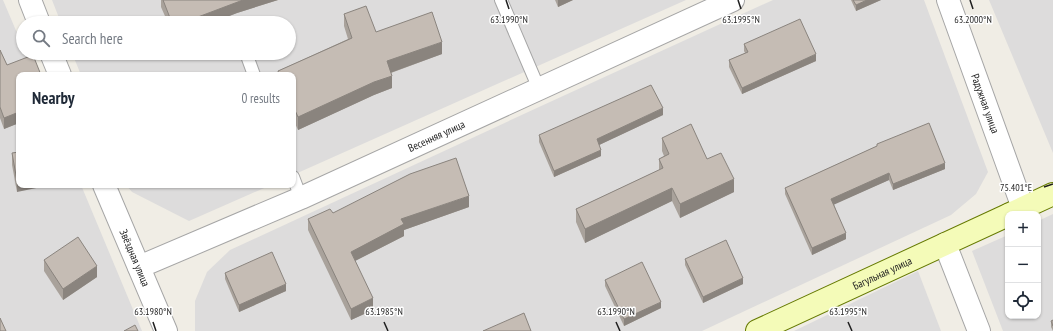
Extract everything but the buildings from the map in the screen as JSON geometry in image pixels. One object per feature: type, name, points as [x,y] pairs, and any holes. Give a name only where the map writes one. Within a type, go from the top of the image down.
[{"type":"street","points":[[30,0],[36,16]]},
{"type":"street","name":"Весенняя улица","points":[[139,267],[301,198],[733,0]]},
{"type":"street","name":"Радужная улица","points":[[948,0],[1014,211]]},
{"type":"street","points":[[54,60],[59,72]]},
{"type":"street","name":"Звёздная улица","points":[[105,188],[166,331]]},
{"type":"street","name":"Багульная улица","points":[[1016,211],[1053,194]]},
{"type":"street","name":"Багульная улица","points":[[757,331],[1005,216]]},
{"type":"street","points":[[945,244],[979,331]]},
{"type":"lane","points":[[501,0],[539,89]]},
{"type":"lane","points":[[249,60],[253,72]]},
{"type":"lane","points":[[296,185],[301,198]]},
{"type":"shaded area","points":[[0,0],[3,0],[16,31],[16,60],[29,60],[34,72],[16,72],[16,188],[82,188],[142,331],[0,331]]},
{"type":"shaded area","points":[[52,0],[686,0],[296,174],[296,72],[80,72],[75,60],[296,60],[296,16],[58,16]]},
{"type":"shaded area","points":[[773,0],[924,0],[988,172],[976,194],[951,215],[702,331],[195,331],[195,301],[207,272],[230,250]]},
{"type":"shaded area","points":[[989,0],[1053,0],[1053,153]]},
{"type":"shaded area","points":[[129,188],[264,188],[189,221],[132,192]]},
{"type":"shaded area","points":[[1053,214],[1053,331],[1003,331],[972,251],[1005,236],[1005,319],[1041,319],[1041,220]]},
{"type":"shaded area","points":[[918,271],[941,331],[794,331]]}]
